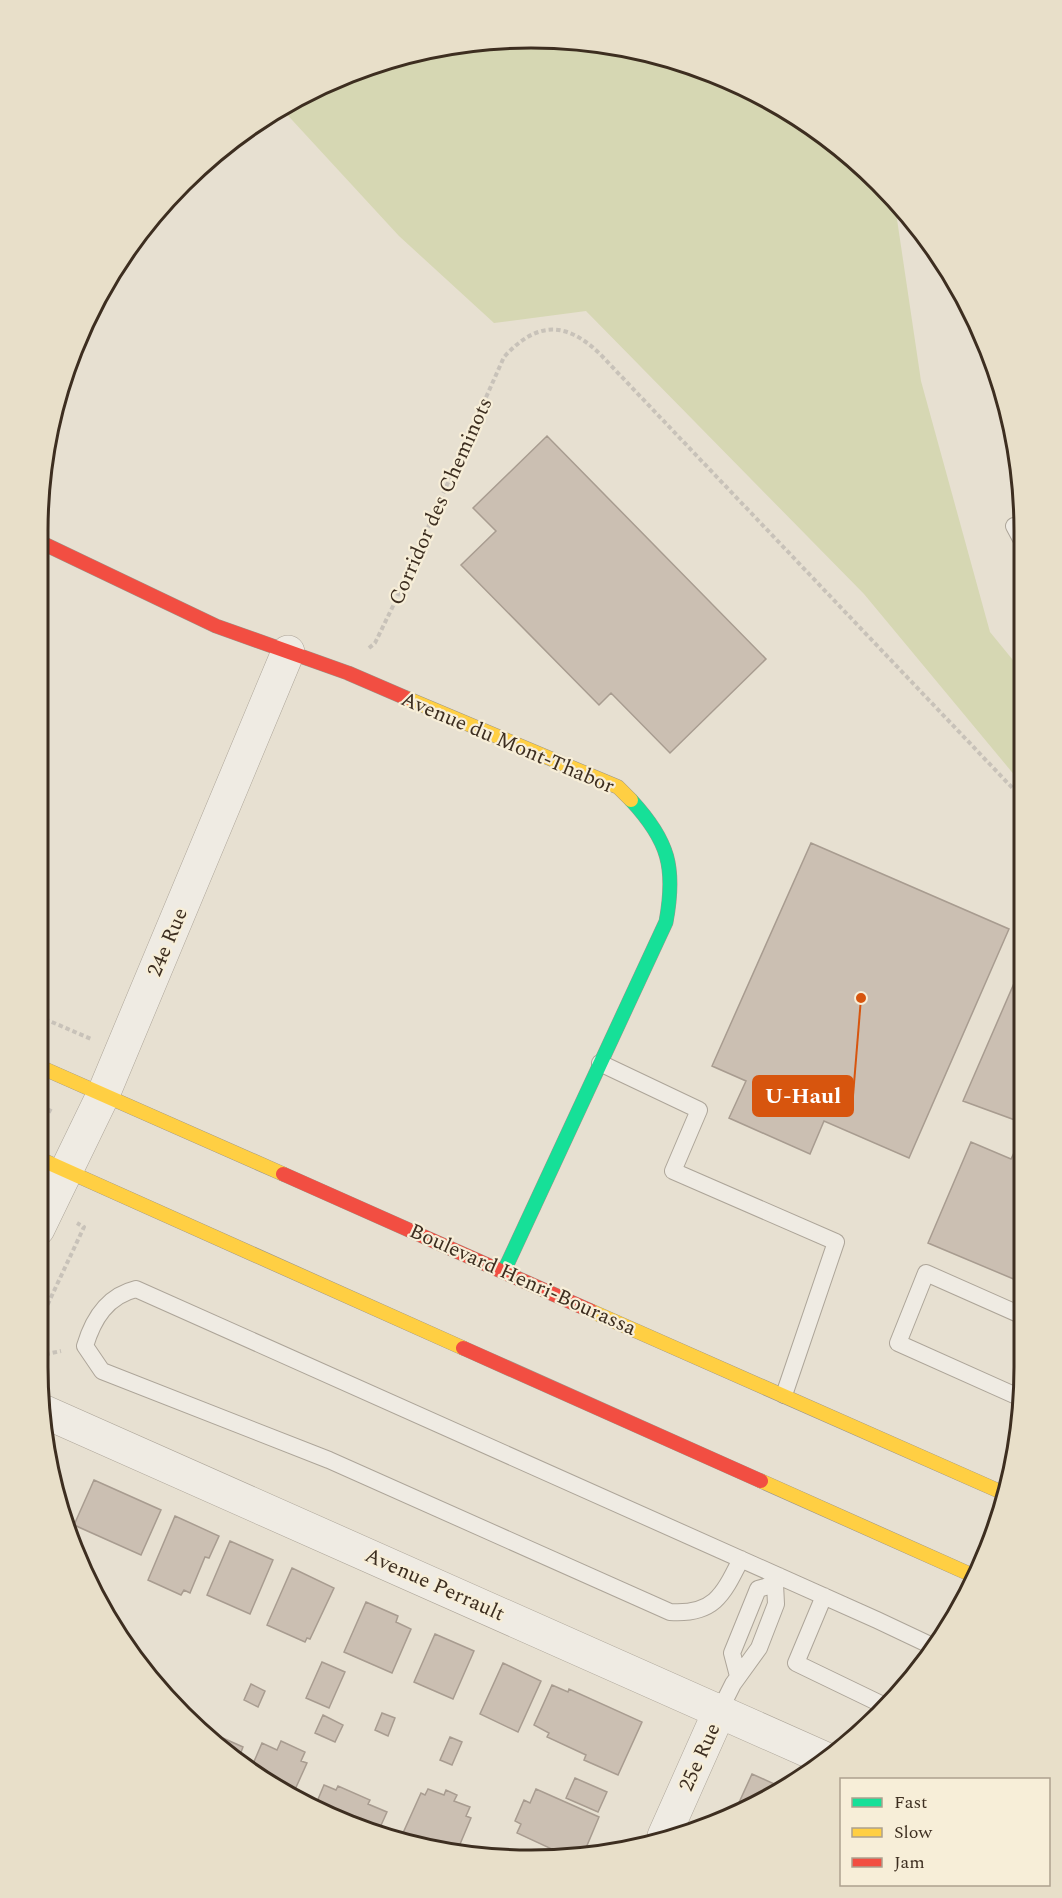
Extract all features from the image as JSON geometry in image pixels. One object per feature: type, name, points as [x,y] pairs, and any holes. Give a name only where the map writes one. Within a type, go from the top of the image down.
[{"type":"main road","name":"Avenue du Mont-Thabor","points":[[48,545],[216,626],[348,673],[618,787],[648,816],[663,843],[672,885],[667,912],[504,1271]]},
{"type":"main road","name":"Boulevard Henri-Bourassa","points":[[48,1070],[998,1491]]},
{"type":"main road","points":[[52,1165],[968,1573]]},
{"type":"street","name":"24e Rue","points":[[48,1183],[52,1165],[103,1095],[288,652]]},
{"type":"street","name":"Avenue Perrault","points":[[50,1414],[818,1755]]},
{"type":"street","name":"25e Rue","points":[[666,1831],[720,1710]]},
{"type":"lane","points":[[600,1063],[699,1110],[673,1171],[836,1242],[784,1395]]},
{"type":"lane","points":[[1013,1395],[898,1343],[926,1273],[1014,1312]]},
{"type":"lane","points":[[741,1559],[720,1597],[693,1614],[670,1612],[329,1460],[102,1371],[85,1346],[92,1325],[105,1305],[136,1289],[741,1559],[777,1580],[824,1596],[927,1644]]},
{"type":"lane","points":[[720,1710],[738,1676],[762,1641],[776,1604],[777,1580]]},
{"type":"lane","points":[[738,1676],[732,1653],[750,1605],[758,1589],[777,1580]]},
{"type":"lane","points":[[824,1596],[796,1663],[879,1702]]},
{"type":"path","name":"Corridor des Cheminots","points":[[364,650],[375,643],[393,606],[504,357],[525,337],[550,329],[580,336],[600,354],[1014,789]]},
{"type":"path","points":[[48,1020],[92,1039],[95,1033]]},
{"type":"path","points":[[81,1045],[85,1036]]},
{"type":"path","points":[[48,1304],[84,1227]]},
{"type":"green space","points":[[531,48],[594,52],[656,64],[686,74],[745,98],[799,129],[873,189],[897,216],[921,381],[990,632],[1014,661],[1014,775],[864,594],[586,311],[494,323],[399,236],[287,115],[317,98],[376,74],[406,64],[468,52]]},
{"type":"building","points":[[547,436],[766,659],[670,753],[611,693],[599,705],[461,565],[496,531],[473,508]]},
{"type":"building","points":[[811,843],[1009,929],[909,1158],[824,1121],[810,1154],[729,1118],[746,1081],[712,1066]]},
{"type":"building","points":[[1014,983],[1014,1120],[963,1101]]},
{"type":"building","points":[[971,1142],[1011,1159],[1014,1153],[1014,1279],[928,1243]]},
{"type":"building","points":[[94,1480],[161,1510],[141,1555],[75,1524]]},
{"type":"building","points":[[175,1516],[219,1536],[209,1558],[205,1557],[190,1593],[184,1590],[181,1595],[148,1580]]},
{"type":"building","points":[[230,1541],[273,1560],[250,1614],[207,1595]]},
{"type":"building","points":[[292,1568],[334,1588],[310,1639],[307,1638],[305,1642],[267,1625]]},
{"type":"building","points":[[366,1602],[398,1616],[396,1622],[411,1629],[392,1673],[344,1652]]},
{"type":"building","points":[[435,1634],[474,1651],[453,1699],[414,1682]]},
{"type":"building","points":[[322,1662],[345,1672],[329,1708],[306,1698]]},
{"type":"building","points":[[503,1663],[541,1681],[518,1732],[480,1714]]},
{"type":"building","points":[[251,1684],[265,1691],[258,1707],[244,1700]]},
{"type":"building","points":[[552,1685],[568,1692],[569,1689],[642,1722],[618,1775],[584,1760],[586,1755],[547,1737],[549,1733],[534,1725]]},
{"type":"building","points":[[382,1713],[395,1718],[388,1736],[375,1730]]},
{"type":"building","points":[[323,1715],[343,1725],[335,1742],[315,1733]]},
{"type":"building","points":[[450,1737],[462,1742],[452,1765],[440,1760]]},
{"type":"building","points":[[222,1738],[243,1747],[241,1753]]},
{"type":"building","points":[[281,1741],[305,1752],[301,1761],[307,1763],[295,1788],[254,1762],[262,1743],[277,1750]]},
{"type":"building","points":[[752,1774],[774,1784],[745,1800],[739,1803]]},
{"type":"building","points":[[575,1778],[607,1792],[598,1812],[566,1798]]},
{"type":"building","points":[[324,1785],[336,1790],[338,1786],[370,1800],[368,1804],[387,1812],[381,1826],[318,1800]]},
{"type":"building","points":[[428,1789],[444,1795],[446,1790],[457,1795],[454,1801],[470,1807],[466,1816],[471,1818],[460,1845],[403,1833],[421,1793],[425,1795]]},
{"type":"building","points":[[536,1789],[599,1817],[586,1847],[552,1849],[517,1833],[521,1824],[515,1821],[524,1800],[530,1803]]},
{"type":"traffic: fast","points":[[504,1271],[666,922],[670,886],[666,856],[654,829],[631,800]]},
{"type":"traffic: slow","points":[[406,698],[618,787],[631,800]]},
{"type":"traffic: slow","points":[[48,1070],[283,1174]]},
{"type":"traffic: slow","points":[[48,1162],[463,1348]]},
{"type":"traffic: slow","points":[[591,1311],[998,1491]]},
{"type":"traffic: slow","points":[[761,1481],[968,1573]]},
{"type":"traffic: jam","points":[[48,546],[216,626],[348,673],[406,698]]},
{"type":"traffic: jam","points":[[283,1174],[591,1311]]},
{"type":"traffic: jam","points":[[463,1348],[761,1481]]},
{"type":"place","name":"U-Haul","points":[[861,998]]}]
